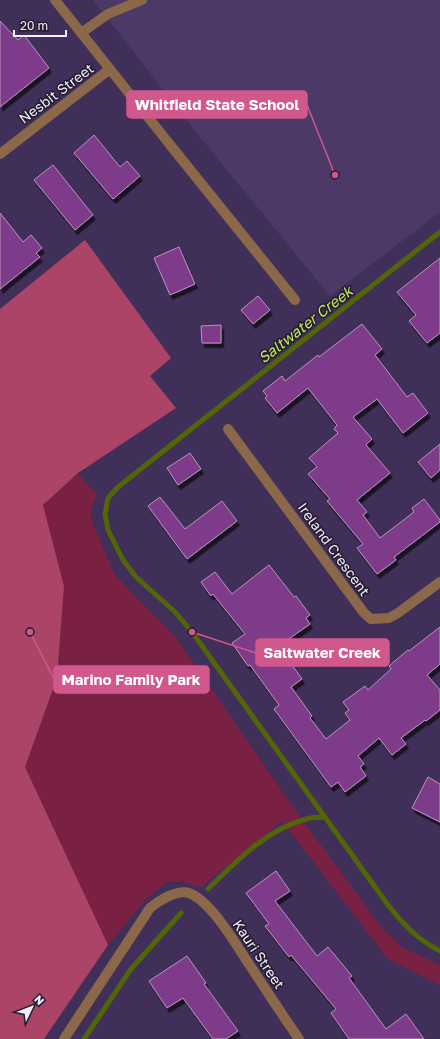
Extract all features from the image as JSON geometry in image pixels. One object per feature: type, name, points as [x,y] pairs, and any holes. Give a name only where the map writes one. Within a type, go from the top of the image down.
[{"type":"street","points":[[55,0],[295,300]]},
{"type":"street","points":[[81,33],[108,14],[142,0]]},
{"type":"street","name":"Nesbit Street","points":[[0,154],[110,69]]},
{"type":"street","name":"Ireland Crescent","points":[[228,429],[364,613],[371,620],[389,618],[440,582]]},
{"type":"street","name":"Kauri Street","points":[[64,1039],[150,908],[161,899],[187,892],[197,898],[219,920],[299,1039]]},
{"type":"shaded area","points":[[93,0],[440,0],[440,212],[330,296],[200,137]]},
{"type":"shaded area","points":[[85,240],[171,358],[150,376],[176,408],[78,473],[43,505],[64,586],[57,678],[25,767],[108,945],[44,1039],[0,1039],[0,309]]},
{"type":"shaded area","points":[[78,473],[98,496],[93,501],[91,518],[114,574],[177,639],[295,810],[382,928],[402,947],[440,965],[440,985],[388,959],[282,821],[201,887],[181,881],[169,881],[147,898],[108,945],[25,767],[57,678],[64,586],[43,505]]},
{"type":"building","points":[[0,21],[18,40],[24,35],[49,68],[0,107]]},
{"type":"building","points":[[94,135],[120,167],[127,161],[140,176],[113,199],[74,153]]},
{"type":"building","points":[[53,165],[93,215],[75,230],[34,180]]},
{"type":"building","points":[[0,213],[23,242],[31,235],[42,248],[36,253],[40,257],[0,289]]},
{"type":"building","points":[[179,247],[195,284],[170,295],[154,258]]},
{"type":"building","points":[[440,258],[440,333],[427,343],[409,321],[416,315],[397,292]]},
{"type":"building","points":[[258,296],[270,310],[253,324],[241,310]]},
{"type":"building","points":[[362,324],[382,349],[375,355],[407,397],[413,393],[428,413],[403,433],[377,399],[353,417],[372,439],[366,445],[390,473],[357,500],[367,512],[363,515],[380,538],[414,512],[412,508],[424,499],[440,520],[440,522],[394,557],[396,560],[377,574],[357,548],[363,544],[327,501],[330,499],[308,474],[317,467],[309,458],[338,433],[334,429],[337,425],[308,388],[277,413],[265,398],[267,396],[263,391],[282,376],[285,381],[318,355],[319,357]]},
{"type":"building","points":[[221,325],[221,343],[202,343],[201,326]]},
{"type":"building","points":[[440,444],[440,470],[431,478],[418,462]]},
{"type":"building","points":[[190,453],[201,469],[178,485],[167,468]]},
{"type":"building","points":[[160,497],[185,529],[222,501],[237,521],[187,559],[148,506]]},
{"type":"building","points":[[269,565],[294,597],[296,596],[310,615],[306,618],[310,624],[283,643],[287,647],[282,651],[302,679],[291,687],[312,716],[310,718],[326,739],[350,720],[345,713],[349,710],[343,702],[365,686],[368,690],[391,669],[389,666],[440,627],[440,664],[427,675],[440,690],[440,710],[401,738],[406,744],[392,755],[379,738],[358,756],[364,764],[360,767],[366,776],[345,792],[338,782],[331,787],[274,709],[279,705],[232,643],[245,634],[213,594],[211,596],[201,582],[215,572],[232,594]]},
{"type":"building","points":[[428,777],[440,784],[440,822],[412,808]]},
{"type":"building","points":[[276,871],[290,891],[275,901],[317,956],[328,947],[352,976],[349,978],[386,1029],[406,1014],[424,1039],[349,1039],[331,1013],[336,1009],[291,955],[289,957],[265,926],[269,924],[246,893]]},
{"type":"building","points":[[187,956],[206,983],[204,984],[238,1031],[226,1039],[213,1039],[183,998],[167,1008],[149,981]]},
{"type":"waterway","name":"Saltwater Creek","points":[[440,232],[118,487],[108,498],[105,514],[108,530],[123,560],[136,577],[175,612],[192,632],[388,905],[411,931],[424,942],[440,951]]},
{"type":"waterway","points":[[208,889],[241,857],[265,839],[291,824],[306,819],[325,817]]},
{"type":"waterway","points":[[84,1039],[131,969],[181,913]]},
{"type":"place","name":"Whitfield State School","points":[[335,175]]},
{"type":"place","name":"Marino Family Park","points":[[30,632]]},
{"type":"place","name":"Saltwater Creek","points":[[192,632]]}]
